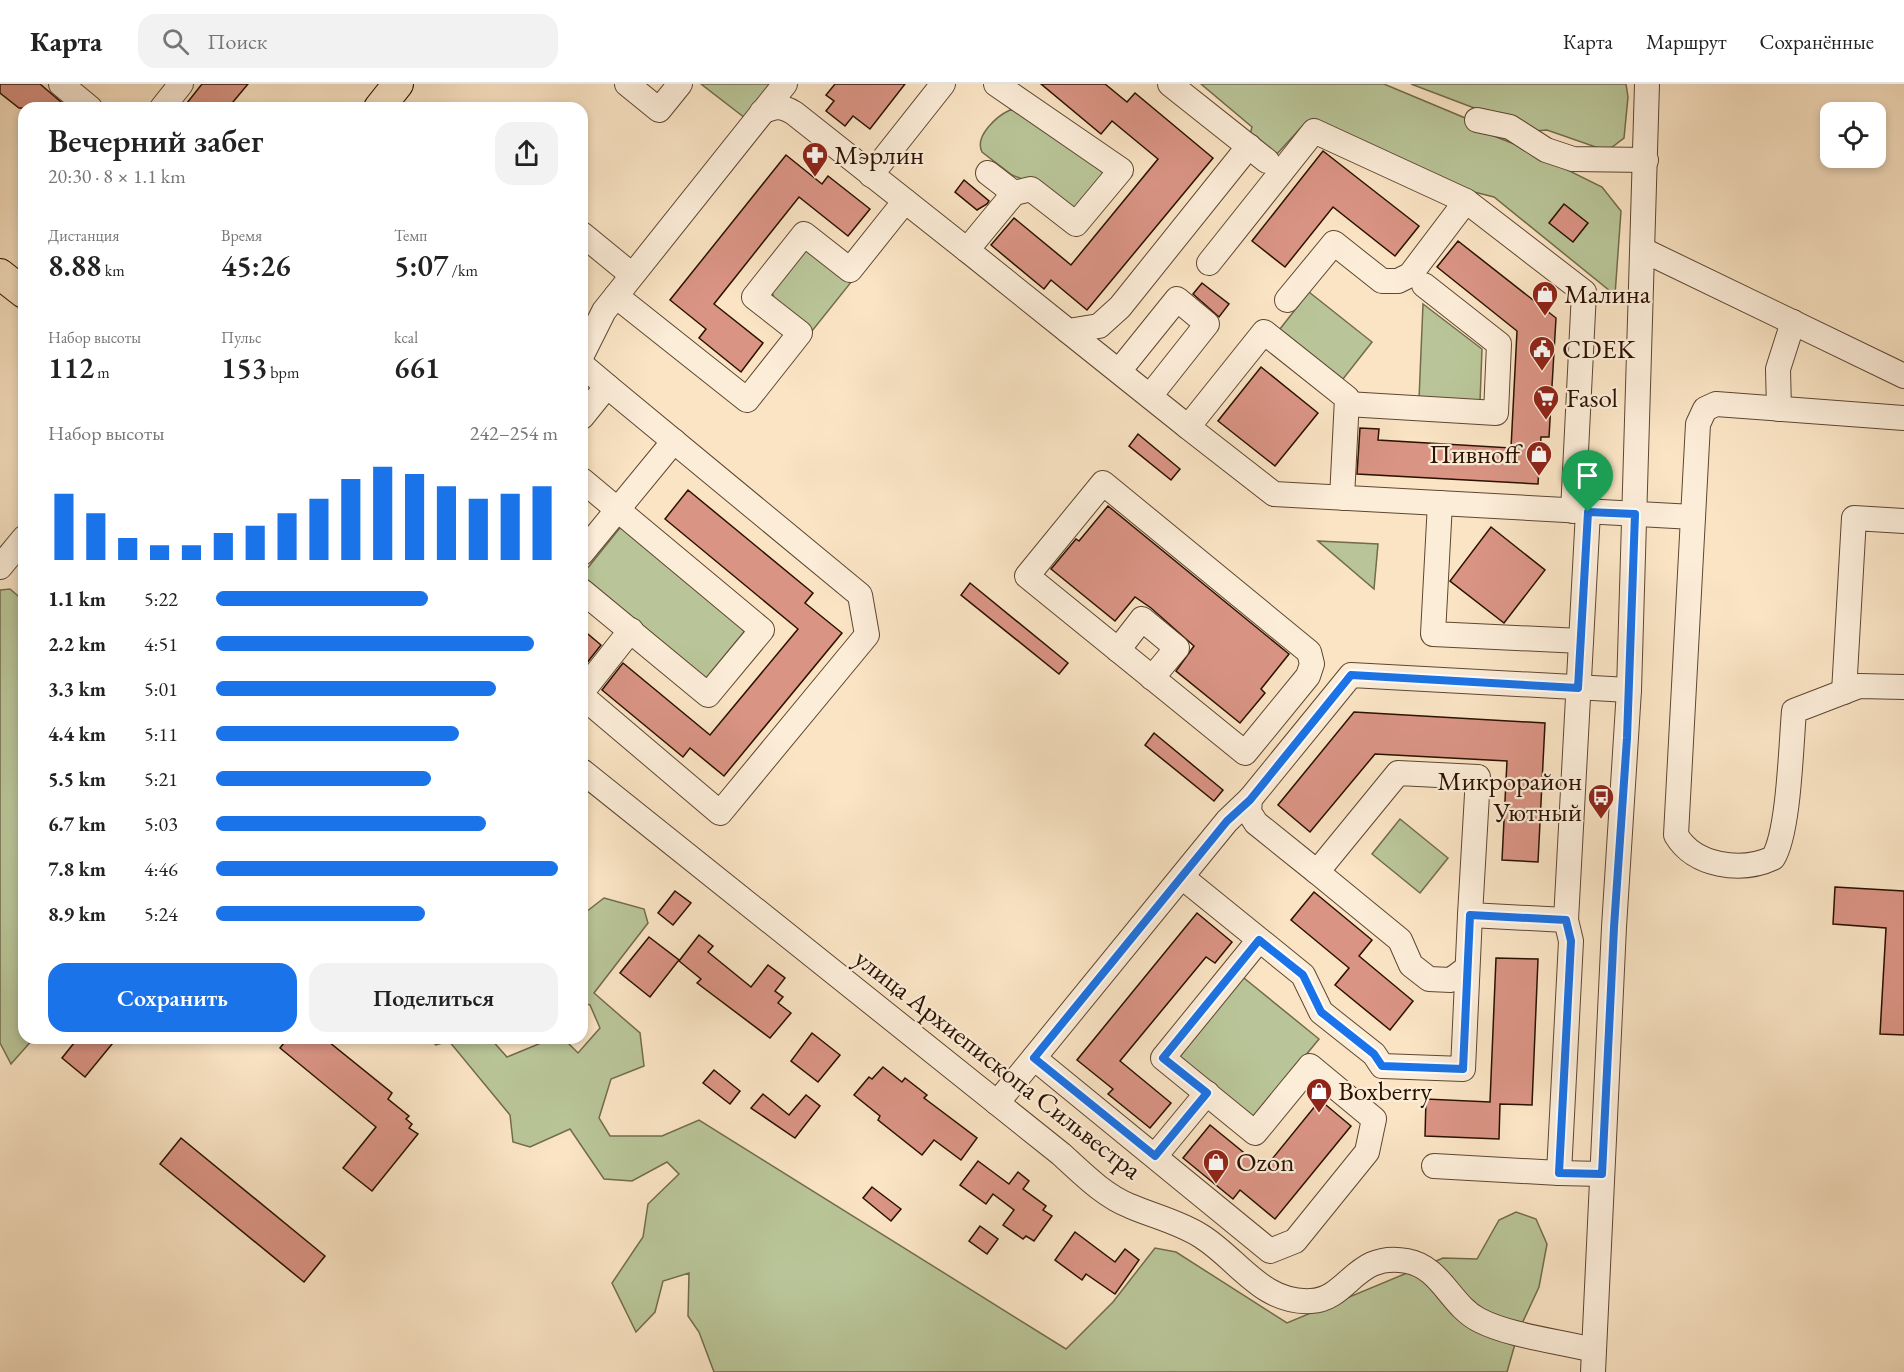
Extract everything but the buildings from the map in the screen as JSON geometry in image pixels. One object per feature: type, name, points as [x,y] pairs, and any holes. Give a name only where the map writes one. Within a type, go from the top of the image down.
[{"type":"main road","points":[[0,274],[18,288]]},
{"type":"street","points":[[61,84],[83,102]]},
{"type":"street","points":[[167,102],[181,84]]},
{"type":"street","points":[[627,84],[659,110],[680,84]]},
{"type":"street","points":[[588,343],[604,310],[785,84]]},
{"type":"street","points":[[871,175],[943,84]]},
{"type":"street","points":[[967,250],[1014,193],[1031,189],[1076,224],[1121,170],[996,84]]},
{"type":"street","points":[[1068,332],[1099,326],[1120,307],[1258,153],[1170,84]]},
{"type":"street","points":[[1593,1361],[1614,927],[1629,690],[1647,84]]},
{"type":"street","points":[[762,112],[782,106],[1274,494],[1693,517]]},
{"type":"street","points":[[1477,120],[1510,127],[1546,150],[1573,159],[1646,160]]},
{"type":"street","points":[[1209,263],[1314,131],[1466,201],[1584,292],[1580,511],[1581,641],[1566,920],[1571,941],[1559,1173]]},
{"type":"street","points":[[988,173],[1014,193]]},
{"type":"street","points":[[616,296],[747,400],[800,333],[754,297],[761,288],[804,234],[850,270],[905,201]]},
{"type":"street","points":[[1287,300],[1335,243],[1382,281],[1398,281],[1410,275],[1466,201]]},
{"type":"street","points":[[588,239],[632,275]]},
{"type":"street","points":[[1643,250],[1904,376]]},
{"type":"street","points":[[1347,404],[1496,412],[1500,344],[1424,285]]},
{"type":"street","points":[[1119,371],[1177,299],[1200,317],[1207,324],[1150,396]]},
{"type":"street","points":[[1779,409],[1778,369],[1793,322]]},
{"type":"street","points":[[1188,427],[1264,332],[1347,398],[1342,498]]},
{"type":"street","points":[[588,370],[860,595],[867,635],[720,813],[588,699]]},
{"type":"street","points":[[588,410],[607,386]]},
{"type":"street","points":[[1904,418],[1716,404],[1705,409],[1698,424],[1676,835],[1683,847],[1697,858],[1744,867],[1773,858],[1780,847],[1782,835],[1794,711],[1858,686],[1904,687]]},
{"type":"street","points":[[588,546],[674,441]]},
{"type":"street","points":[[1103,483],[1309,652],[1312,664],[1308,676],[1245,753],[1118,650],[1027,576],[1103,483]]},
{"type":"street","points":[[588,485],[762,630],[708,695],[588,596]]},
{"type":"street","points":[[1440,503],[1433,633],[1581,641]]},
{"type":"street","points":[[1844,692],[1854,518],[1904,521]]},
{"type":"street","points":[[0,567],[18,545]]},
{"type":"street","points":[[1118,650],[1142,620],[1177,648],[1152,678]]},
{"type":"street","points":[[588,686],[631,630]]},
{"type":"street","points":[[997,1103],[1227,821],[1250,800],[1351,675],[1629,690]]},
{"type":"street","points":[[1248,749],[1273,769]]},
{"type":"street","points":[[1182,877],[1303,975],[1321,1012],[1374,1054],[1382,1066],[1463,1069],[1478,777],[1398,773],[1317,872]]},
{"type":"street","name":"улица Архиепископа Сильвестра","points":[[588,776],[997,1103],[1093,1184],[1128,1205],[1202,1237],[1265,1290],[1283,1298],[1311,1301],[1326,1297],[1370,1263],[1390,1259],[1408,1261],[1427,1268],[1458,1303],[1478,1320],[1593,1361]]},
{"type":"street","points":[[1250,800],[1249,812],[1256,823],[1400,940],[1411,964],[1429,979],[1451,980],[1467,968]]},
{"type":"street","points":[[1470,915],[1566,920]]},
{"type":"street","points":[[1034,1058],[1270,1251],[1295,1241],[1367,1152],[1374,1119],[1310,1066],[1255,1133],[1163,1058],[1259,940]]},
{"type":"street","points":[[1155,1156],[1207,1093]]},
{"type":"street","points":[[1434,1166],[1602,1174]]},
{"type":"green space","points":[[701,84],[770,84],[745,118]]},
{"type":"green space","points":[[1201,84],[1384,84],[1470,120],[1481,131],[1517,145],[1602,187],[1621,211],[1615,295],[1494,197],[1470,191],[1307,121],[1276,155],[1249,138],[1252,127]]},
{"type":"green space","points":[[1411,84],[1626,84],[1628,97],[1624,138],[1607,151],[1547,130],[1535,131]]},
{"type":"green space","points":[[1010,110],[1019,111],[1105,174],[1075,207],[1067,207],[1041,187],[1012,175],[982,152],[981,140],[988,127]]},
{"type":"green space","points":[[810,249],[852,281],[812,331],[776,302],[771,290],[803,250]]},
{"type":"green space","points":[[1309,292],[1372,342],[1343,379],[1280,329]]},
{"type":"green space","points":[[1423,304],[1482,349],[1480,402],[1419,399]]},
{"type":"green space","points":[[623,524],[748,627],[706,678],[588,580],[588,568]]},
{"type":"green space","points":[[1318,541],[1378,544],[1374,589]]},
{"type":"green space","points":[[10,589],[18,596],[18,1044],[29,1044],[11,1064],[0,1043],[0,590]]},
{"type":"green space","points":[[1400,819],[1448,858],[1420,893],[1372,854]]},
{"type":"green space","points":[[604,898],[644,909],[648,923],[594,993],[640,1033],[644,1066],[611,1079],[599,1118],[610,1136],[662,1136],[699,1120],[1066,1349],[1113,1302],[1155,1248],[1176,1252],[1287,1323],[1443,1258],[1477,1259],[1499,1220],[1516,1212],[1536,1219],[1547,1244],[1539,1287],[1519,1330],[1507,1372],[714,1372],[699,1332],[688,1316],[689,1273],[663,1281],[655,1312],[636,1332],[612,1283],[643,1237],[648,1204],[679,1174],[667,1162],[632,1181],[604,1179],[570,1129],[530,1147],[513,1142],[510,1115],[451,1044],[495,1044],[507,1057],[538,1044],[569,1044],[578,1053],[588,1044],[600,1028],[588,1004],[588,910]]},
{"type":"green space","points":[[1239,974],[1319,1039],[1254,1118],[1175,1053]]},
{"type":"place","name":"Мэрлин","points":[[815,178]]},
{"type":"place","name":"Малина","points":[[1545,317]]},
{"type":"place","name":"CDEK","points":[[1542,372]]},
{"type":"place","name":"Fasol","points":[[1546,421]]},
{"type":"place","name":"Пивноff","points":[[1539,477]]},
{"type":"place","name":"Микрорайон Уютный","points":[[1601,820]]},
{"type":"place","name":"Boxberry","points":[[1319,1114]]},
{"type":"place","name":"Ozon","points":[[1216,1185]]},
{"type":"route","points":[[1588,512],[1635,514],[1627,738],[1614,927],[1602,1174],[1559,1173],[1571,941],[1566,920],[1470,915],[1463,1069],[1382,1066],[1374,1054],[1321,1012],[1303,975],[1259,940],[1163,1058],[1207,1093],[1155,1156],[1034,1058],[1227,821],[1250,800],[1351,675],[1578,688],[1588,512]]}]
